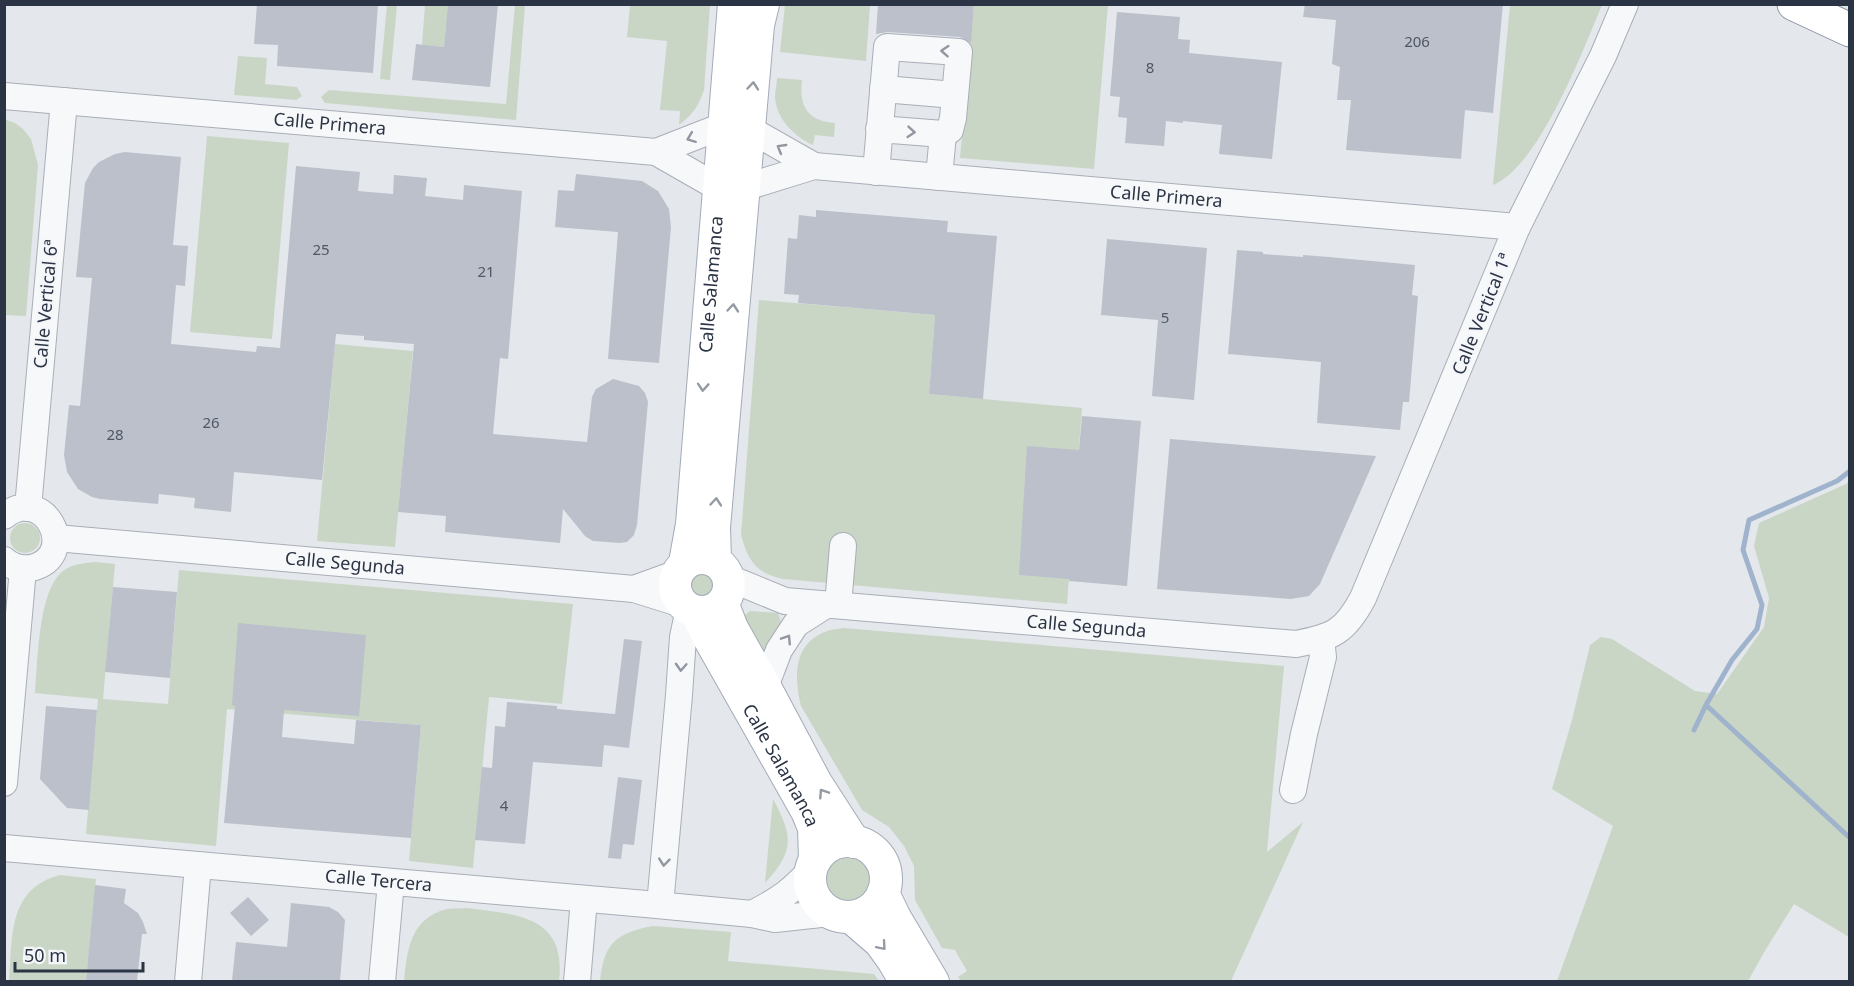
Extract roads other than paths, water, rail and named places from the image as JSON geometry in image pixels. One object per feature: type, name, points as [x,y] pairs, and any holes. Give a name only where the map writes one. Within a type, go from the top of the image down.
[{"type":"highway","points":[[1794,4],[1850,30]]},
{"type":"main road","name":"Calle Salamanca","points":[[734,4],[737,127]]},
{"type":"main road","name":"Calle Salamanca","points":[[763,4],[737,127],[692,524],[709,638],[807,810],[814,828],[813,865]]},
{"type":"main road","name":"Calle Salamanca","points":[[700,588],[732,628],[816,783],[854,842]]},
{"type":"main road","points":[[840,915],[867,912],[883,893],[885,877],[881,861],[870,848],[854,842],[828,847],[813,865],[811,890],[822,907],[840,915],[880,942],[906,981]]},
{"type":"main road","points":[[883,893],[895,918],[933,981]]},
{"type":"street","name":"Calle Vertical 1ª","points":[[1344,626],[1363,598],[1517,228],[1603,56],[1625,4]]},
{"type":"street","points":[[876,172],[879,129],[887,47],[958,52],[950,130],[943,135],[879,129]]},
{"type":"street","points":[[884,89],[955,95]]},
{"type":"street","name":"Calle Primera","points":[[4,96],[656,152],[731,188],[814,166],[1517,228]]},
{"type":"street","name":"Calle Vertical 6ª","points":[[16,512],[51,379],[64,101]]},
{"type":"street","name":"Calle Primera","points":[[656,152],[737,127],[814,166]]},
{"type":"street","points":[[939,177],[943,135]]},
{"type":"street","points":[[4,783],[14,564],[39,566],[46,561],[55,547],[56,538],[51,522],[45,515],[37,510],[16,512]]},
{"type":"street","name":"Calle Segunda","points":[[56,538],[634,589],[700,588],[785,601],[1296,644],[1321,639],[1344,626]]},
{"type":"street","points":[[765,687],[779,650],[796,624],[832,605],[843,546]]},
{"type":"street","points":[[660,905],[680,695],[683,637],[700,588]]},
{"type":"street","points":[[1293,790],[1323,657],[1321,639]]},
{"type":"street","name":"Calle Tercera","points":[[4,848],[660,905],[752,914],[775,919],[840,915]]},
{"type":"street","points":[[188,981],[198,865]]},
{"type":"street","points":[[752,914],[777,902],[794,889],[813,865]]},
{"type":"street","points":[[382,981],[391,882]]},
{"type":"street","points":[[577,981],[584,899]]},
{"type":"waterway","points":[[1694,730],[1732,660],[1757,629],[1762,605],[1743,550],[1749,520],[1837,481],[1850,471]]},
{"type":"waterway","points":[[1706,705],[1850,838]]}]
